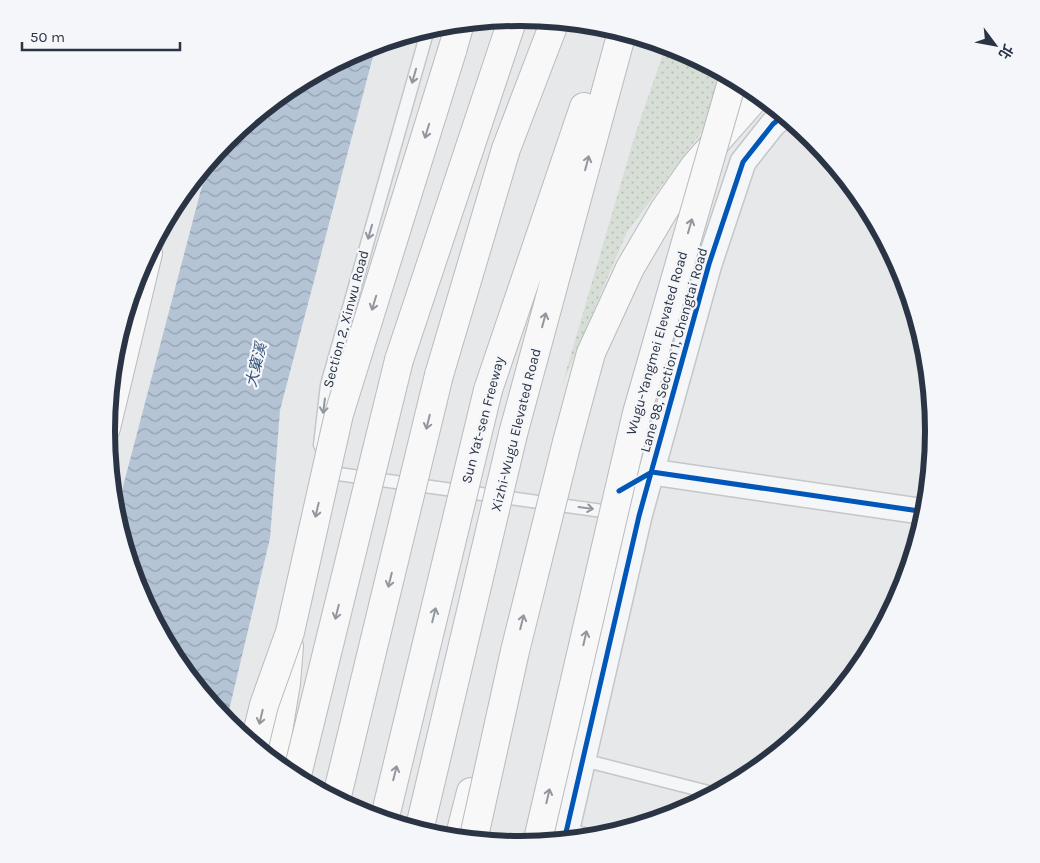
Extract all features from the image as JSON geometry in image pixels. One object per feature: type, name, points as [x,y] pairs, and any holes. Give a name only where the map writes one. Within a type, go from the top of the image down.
[{"type":"highway","points":[[298,770],[399,360],[510,26]]},
{"type":"highway","points":[[338,793],[439,375],[506,149],[552,28]]},
{"type":"highway","points":[[256,738],[264,705],[290,632],[339,414],[458,31]]},
{"type":"highway","name":"Sun Yat-sen Freeway","points":[[386,813],[488,390],[609,36]]},
{"type":"highway","name":"Xizhi-Wugu Elevated Road","points":[[421,824],[513,434],[620,39]]},
{"type":"highway","name":"Wugu-Yangmei Elevated Road","points":[[539,836],[636,414],[731,86]]},
{"type":"highway","points":[[476,834],[515,651],[591,353],[630,268],[664,210],[694,167],[753,100]]},
{"type":"highway","points":[[119,375],[137,298]]},
{"type":"highway","points":[[274,754],[286,683],[290,632]]},
{"type":"highway","points":[[461,832],[468,801],[515,651]]},
{"type":"street","name":"Lane 98, Section 1, Chengtai Road","points":[[566,834],[640,516],[709,264],[743,162],[778,120]]},
{"type":"street","points":[[619,491],[652,472],[917,511]]},
{"type":"lane","name":"Section 2, Xinwu Road","points":[[426,38],[327,385],[316,471],[640,516]]},
{"type":"lane","points":[[583,760],[706,791]]},
{"type":"shaded area","points":[[663,53],[699,68],[742,93],[707,125],[627,232],[562,385],[635,135]]},
{"type":"water","name":"大窠溪","points":[[374,54],[280,410],[270,538],[228,713],[198,678],[183,657],[157,611],[136,562],[120,497],[204,177],[233,145],[273,110],[317,81]]},
{"type":"cycle path","points":[[566,834],[639,516],[709,264],[743,162],[778,120]]},
{"type":"cycle path","points":[[619,491],[652,472],[917,511]]}]
